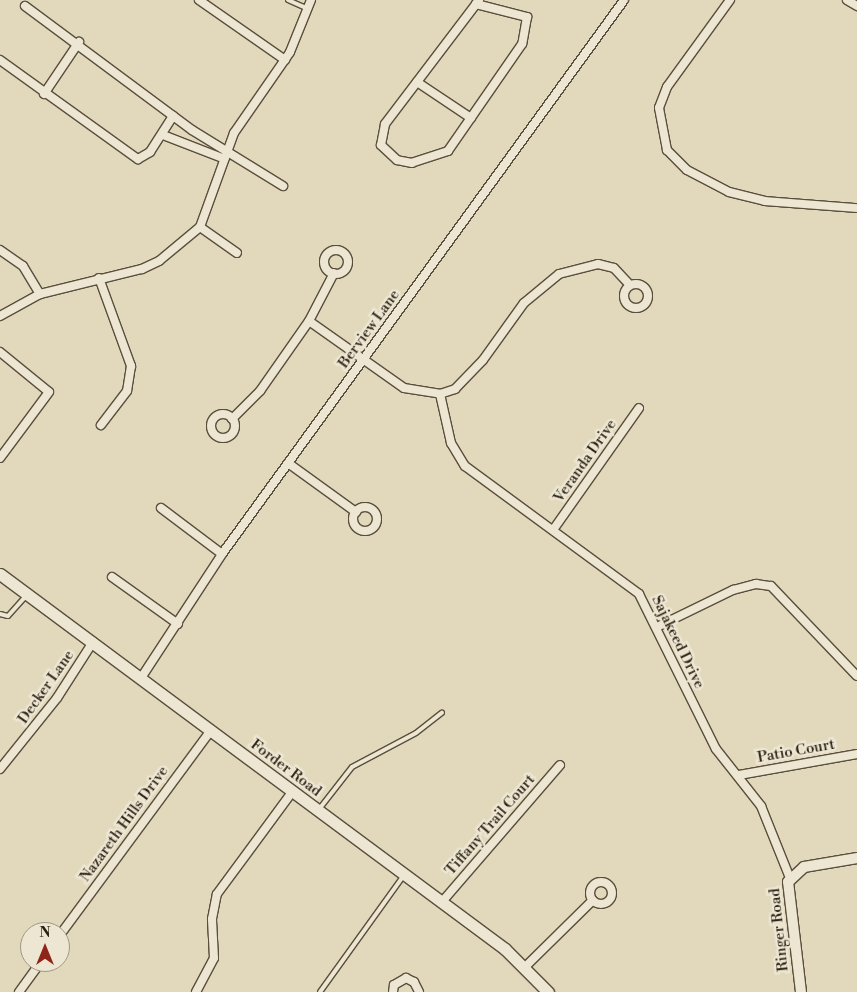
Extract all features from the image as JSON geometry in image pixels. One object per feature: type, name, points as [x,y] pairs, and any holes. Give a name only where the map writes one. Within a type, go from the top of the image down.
[{"type":"main road","name":"Forder Road","points":[[0,574],[318,810],[525,967],[548,992]]},
{"type":"street","points":[[199,0],[285,60]]},
{"type":"street","points":[[0,316],[40,294],[160,261],[200,227],[234,133],[285,60],[311,0]]},
{"type":"street","name":"Berview Lane","points":[[141,678],[222,554],[624,0]]},
{"type":"street","points":[[730,0],[672,78],[659,108],[667,150],[715,187],[764,201],[857,208]]},
{"type":"street","points":[[847,0],[857,6]]},
{"type":"street","points":[[478,2],[527,16],[522,44],[448,151],[431,159],[412,163],[390,155],[381,145],[385,124],[478,2]]},
{"type":"street","points":[[25,6],[79,42],[173,116],[228,149],[283,186]]},
{"type":"street","points":[[44,94],[79,42]]},
{"type":"street","points":[[0,60],[44,94],[138,158],[164,135],[173,116]]},
{"type":"street","points":[[417,82],[470,118]]},
{"type":"street","points":[[164,135],[225,159]]},
{"type":"street","points":[[200,227],[237,252]]},
{"type":"street","points":[[0,250],[23,266],[40,294]]},
{"type":"street","points":[[309,321],[404,388],[440,394],[455,389],[483,360],[524,304],[559,274],[598,264],[614,268],[630,285]]},
{"type":"street","points":[[232,419],[260,391],[309,321],[334,273]]},
{"type":"street","points":[[99,278],[130,366],[127,391],[101,425]]},
{"type":"street","points":[[0,352],[49,392],[0,458]]},
{"type":"street","name":"Sajakeed Drive","points":[[440,394],[451,443],[465,466],[639,594],[716,749],[739,775],[771,825],[790,878]]},
{"type":"street","name":"Veranda Drive","points":[[553,530],[639,408]]},
{"type":"street","points":[[288,464],[356,512]]},
{"type":"street","points":[[161,508],[222,554]]},
{"type":"street","points":[[112,577],[178,624]]},
{"type":"street","points":[[657,627],[732,590],[756,584],[771,586],[857,676]]},
{"type":"street","name":"Decker Lane","points":[[0,769],[57,698],[93,642]]},
{"type":"street","name":"Nazareth Hills Drive","points":[[70,922],[211,730]]},
{"type":"street","name":"Patio Court","points":[[739,775],[857,754]]},
{"type":"street","name":"Tiffany Trail Court","points":[[441,903],[560,765]]},
{"type":"street","points":[[196,992],[214,958],[212,919],[218,894],[292,791]]},
{"type":"street","name":"Ringer Road","points":[[801,992],[787,892],[790,878],[804,867],[857,858]]},
{"type":"street","points":[[525,967],[593,900]]},
{"type":"street","points":[[19,992],[34,972]]},
{"type":"street","points":[[393,992],[394,985],[406,978],[414,982],[419,992]]},
{"type":"lane","points":[[288,0],[308,9]]},
{"type":"lane","points":[[0,614],[8,616],[28,593]]},
{"type":"lane","points":[[318,810],[352,767],[416,733],[442,713]]},
{"type":"lane","points":[[320,992],[404,875]]}]
